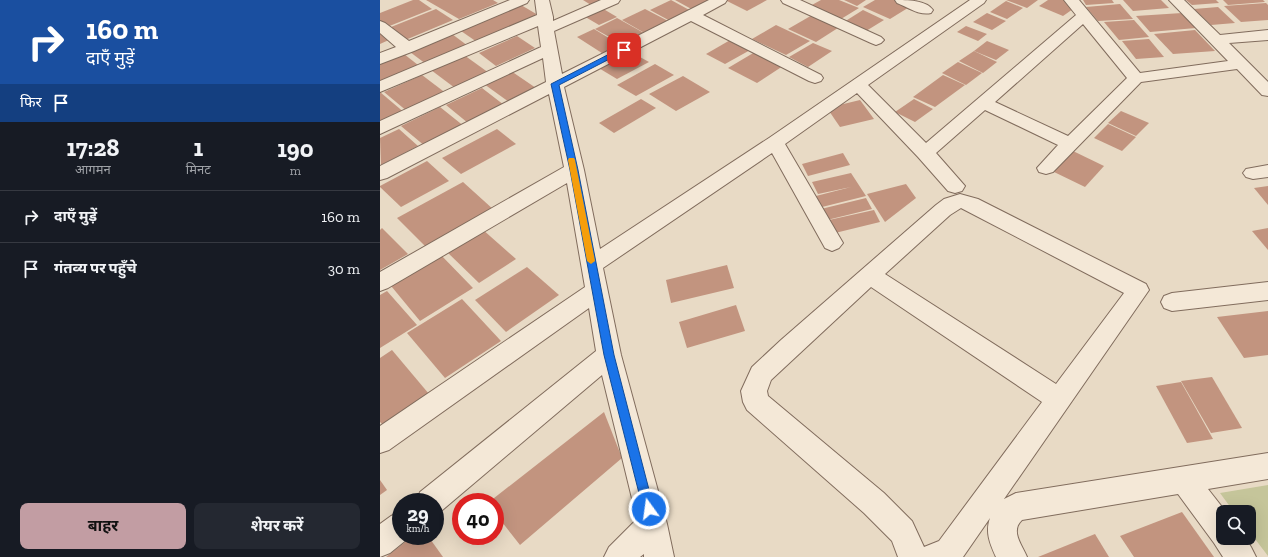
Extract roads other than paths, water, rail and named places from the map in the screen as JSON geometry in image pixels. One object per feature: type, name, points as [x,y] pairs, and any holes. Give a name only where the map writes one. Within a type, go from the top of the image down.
[{"type":"street","points":[[380,59],[408,48],[502,3],[522,0]]},
{"type":"street","points":[[380,87],[546,23],[614,0]]},
{"type":"street","points":[[380,174],[720,0]]},
{"type":"street","points":[[788,0],[876,40]]},
{"type":"street","points":[[902,0],[926,10]]},
{"type":"street","points":[[592,265],[776,142],[979,0]]},
{"type":"street","points":[[1071,0],[1136,78]]},
{"type":"street","points":[[1176,0],[1268,91]]},
{"type":"street","points":[[692,15],[815,78]]},
{"type":"street","points":[[925,152],[1085,15]]},
{"type":"street","points":[[546,23],[555,84],[574,170],[609,355],[653,524],[659,557]]},
{"type":"street","points":[[380,128],[546,23]]},
{"type":"street","points":[[380,26],[408,48]]},
{"type":"street","points":[[1217,40],[1268,35]]},
{"type":"street","points":[[1046,168],[1136,78],[1239,64]]},
{"type":"street","points":[[858,85],[925,152],[955,186]]},
{"type":"street","points":[[982,103],[1071,144]]},
{"type":"street","points":[[776,142],[832,243]]},
{"type":"street","points":[[380,282],[574,170]]},
{"type":"street","points":[[960,201],[971,204],[1138,290],[949,552],[919,557],[902,531],[874,502],[756,402],[754,391],[761,374],[870,275],[943,210],[960,201]]},
{"type":"street","points":[[870,275],[1059,400]]},
{"type":"street","points":[[380,441],[597,290]]},
{"type":"street","points":[[1172,302],[1268,291]]},
{"type":"street","points":[[441,493],[609,355]]},
{"type":"street","points":[[1012,557],[1003,540],[1002,528],[1007,513],[1016,508],[1268,466]]},
{"type":"street","points":[[1184,480],[1216,523]]},
{"type":"street","points":[[620,557],[653,524]]},
{"type":"street","points":[[380,543],[392,533]]},
{"type":"street","points":[[1232,545],[1241,557]]}]
